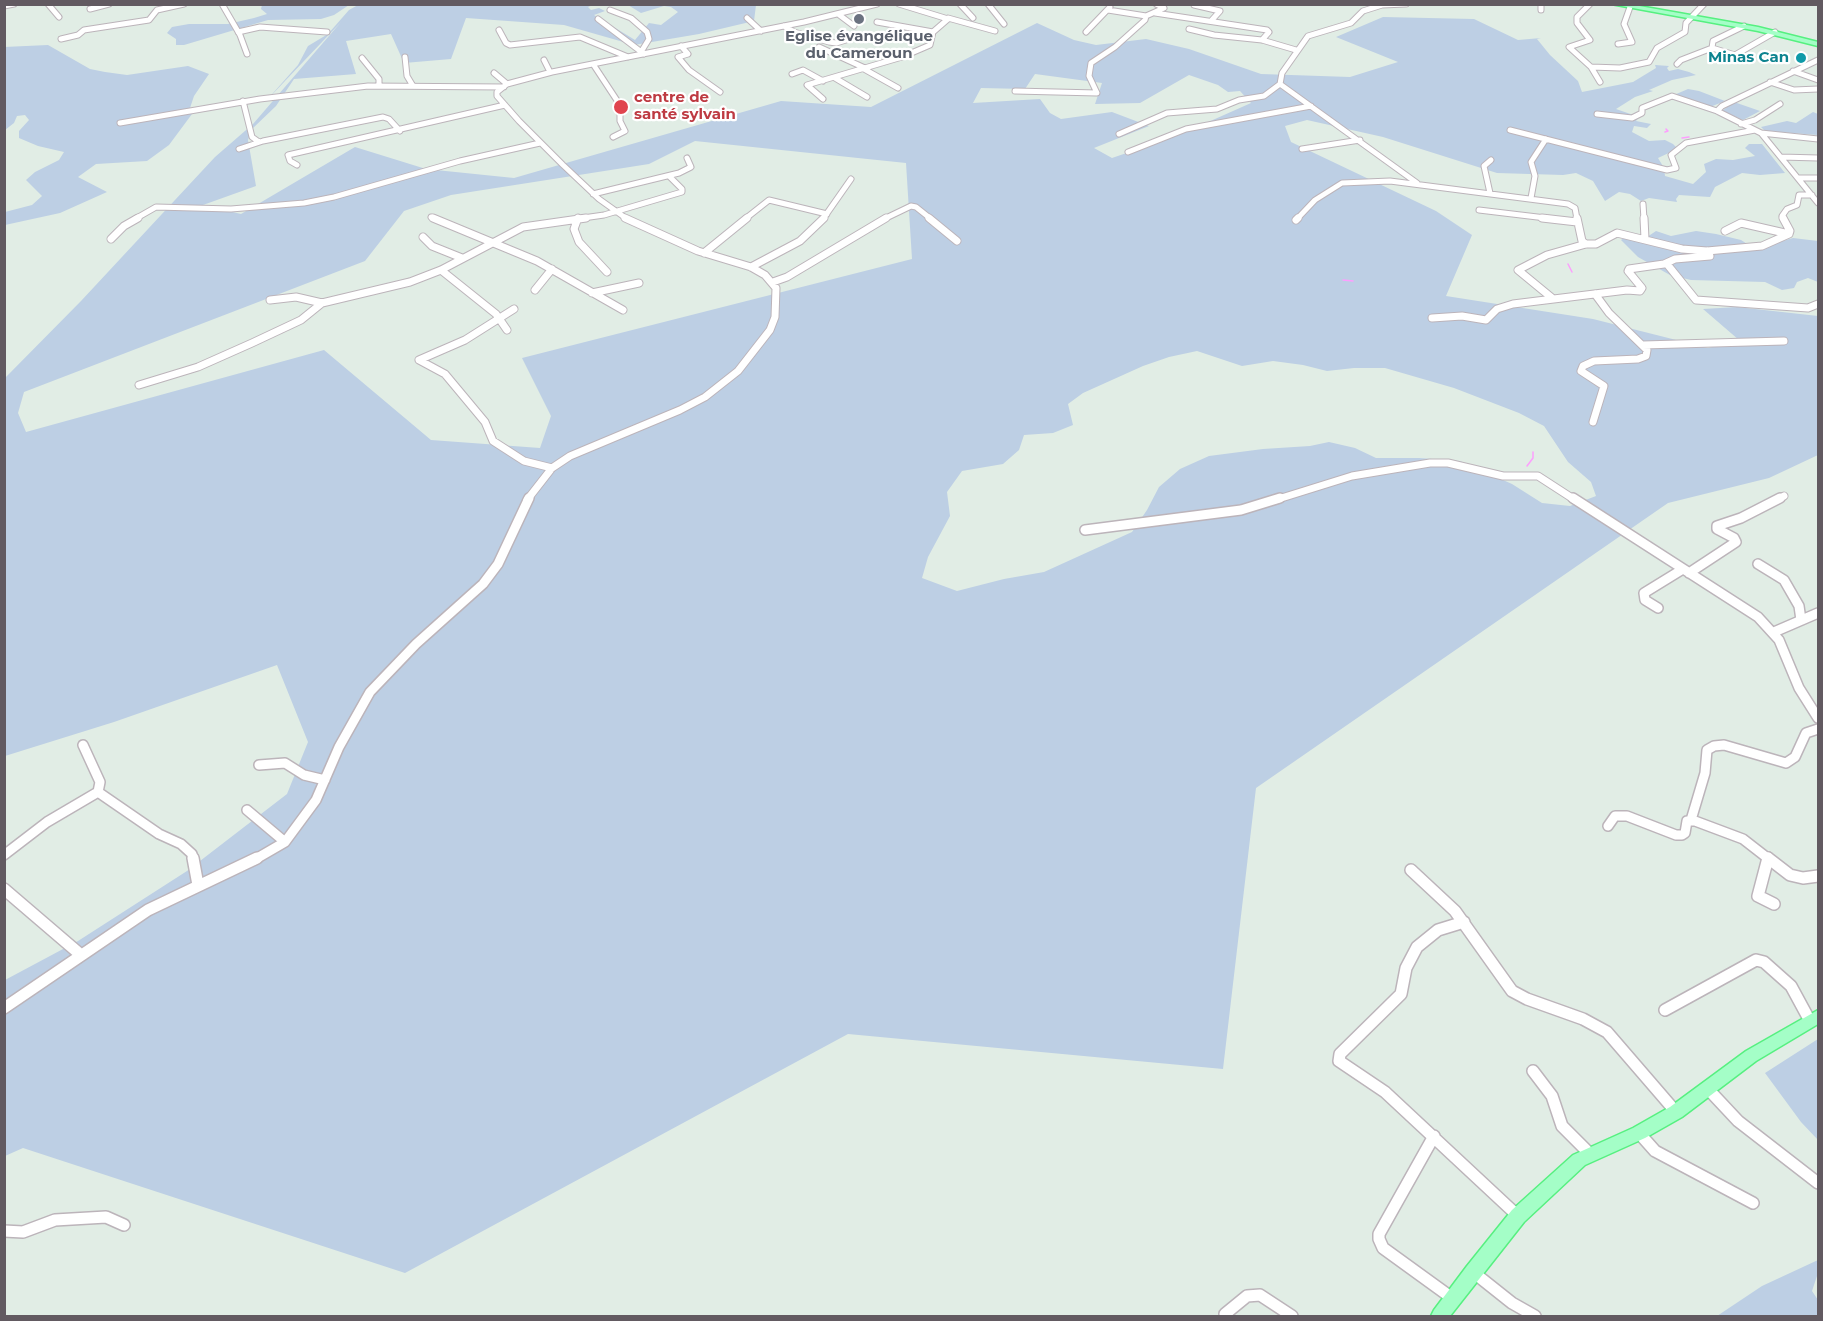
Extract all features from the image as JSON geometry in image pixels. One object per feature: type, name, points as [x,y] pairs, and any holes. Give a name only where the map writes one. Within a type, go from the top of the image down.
[{"type":"main road","points":[[1614,4],[1775,32],[1818,44]]},
{"type":"main road","points":[[1440,1317],[1452,1298],[1518,1216],[1568,1169],[1590,1154],[1639,1134],[1676,1112],[1751,1056],[1814,1019]]},
{"type":"street","points":[[4,6],[14,4]]},
{"type":"street","points":[[48,4],[58,17]]},
{"type":"street","points":[[90,9],[109,4]]},
{"type":"street","points":[[61,39],[78,35],[84,30],[149,20],[155,15],[156,10],[184,4]]},
{"type":"street","points":[[222,4],[247,54]]},
{"type":"street","points":[[120,123],[243,101],[379,86],[505,86],[550,72],[761,31],[877,4]]},
{"type":"street","points":[[899,4],[995,32]]},
{"type":"street","points":[[960,4],[973,18]]},
{"type":"street","points":[[988,4],[1004,24]]},
{"type":"street","points":[[1086,32],[1109,7],[1146,16],[1164,8],[1156,4]]},
{"type":"street","points":[[1119,134],[1167,113],[1222,109],[1239,100],[1264,96],[1280,84],[1282,73],[1308,36],[1351,23],[1363,11],[1382,5],[1406,4]]},
{"type":"street","points":[[1590,4],[1576,16],[1577,23],[1590,40],[1568,46],[1591,67],[1600,82]]},
{"type":"street","points":[[1591,67],[1620,68],[1648,63],[1657,48],[1684,32],[1686,23],[1704,4]]},
{"type":"street","points":[[1194,5],[1220,11],[1211,21]]},
{"type":"street","points":[[1618,44],[1632,42],[1624,24],[1630,7]]},
{"type":"street","points":[[610,10],[631,18],[647,32],[649,39],[643,53]]},
{"type":"street","points":[[1155,13],[1267,30],[1269,32],[1262,40]]},
{"type":"street","points":[[838,14],[854,26]]},
{"type":"street","points":[[1015,91],[1097,93],[1089,76],[1091,63],[1115,47],[1145,20],[1146,16]]},
{"type":"street","points":[[747,18],[761,31]]},
{"type":"street","points":[[823,99],[807,85],[866,69],[930,45],[933,32],[948,18]]},
{"type":"street","points":[[598,19],[643,53]]},
{"type":"street","points":[[876,22],[933,32]]},
{"type":"street","points":[[784,26],[794,32],[829,42],[846,40]]},
{"type":"street","points":[[1712,48],[1713,41],[1744,26]]},
{"type":"street","points":[[238,32],[260,27],[327,32]]},
{"type":"street","points":[[1189,29],[1262,40],[1296,50]]},
{"type":"street","points":[[499,30],[506,44],[510,45],[580,37],[628,57]]},
{"type":"street","points":[[1677,64],[1681,60],[1712,48],[1734,55],[1775,32]]},
{"type":"street","points":[[681,46],[687,54],[678,57],[689,69],[720,92]]},
{"type":"street","points":[[819,46],[898,88]]},
{"type":"street","points":[[405,57],[407,76],[412,86]]},
{"type":"street","points":[[362,58],[379,80],[379,86]]},
{"type":"street","points":[[544,60],[550,72]]},
{"type":"street","points":[[1716,111],[1818,60]]},
{"type":"street","points":[[592,64],[620,105],[620,122],[625,131],[613,137]]},
{"type":"street","points":[[792,74],[803,70],[823,81]]},
{"type":"street","points":[[1793,71],[1818,80]]},
{"type":"street","points":[[494,73],[505,86]]},
{"type":"street","points":[[835,78],[867,98]]},
{"type":"street","points":[[1770,82],[1794,90],[1818,88]]},
{"type":"street","points":[[1280,84],[1418,184]]},
{"type":"street","points":[[4,1008],[148,910],[270,852],[285,842],[316,800],[339,747],[370,692],[416,644],[483,584],[498,564],[524,504],[552,468],[570,456],[693,404],[728,379],[751,356],[770,330],[775,317],[777,294],[773,282],[765,274],[751,267],[704,253],[643,228],[593,194],[540,143],[497,96],[497,92],[505,86]]},
{"type":"street","points":[[1597,114],[1632,117],[1642,113],[1642,108],[1671,96],[1716,111],[1758,132],[1818,203]]},
{"type":"street","points":[[243,101],[249,130],[252,137],[259,142]]},
{"type":"street","points":[[1741,124],[1755,120],[1780,104]]},
{"type":"street","points":[[297,165],[290,161],[288,155],[505,105]]},
{"type":"street","points":[[1128,152],[1186,129],[1311,106]]},
{"type":"street","points":[[239,149],[259,142],[383,117],[389,119],[400,130]]},
{"type":"street","points":[[1510,130],[1671,170],[1676,168],[1671,155],[1686,144],[1758,132],[1818,139]]},
{"type":"street","points":[[1531,198],[1535,176],[1531,162],[1546,139]]},
{"type":"street","points":[[1302,149],[1360,140]]},
{"type":"street","points":[[111,239],[124,226],[156,207],[231,209],[304,203],[334,197],[460,161],[540,143]]},
{"type":"street","points":[[593,194],[669,176],[691,167],[687,158]]},
{"type":"street","points":[[1781,158],[1818,158]]},
{"type":"street","points":[[1490,193],[1484,166],[1491,160]]},
{"type":"street","points":[[139,385],[198,367],[252,343],[301,320],[322,303],[360,292],[396,286],[441,270],[492,241],[523,227],[617,211],[682,192],[682,189],[669,176]]},
{"type":"street","points":[[1798,178],[1818,178]]},
{"type":"street","points":[[751,267],[800,241],[827,214],[851,179]]},
{"type":"street","points":[[1296,220],[1315,200],[1342,183],[1390,181],[1571,205],[1575,208],[1582,241],[1586,244]]},
{"type":"street","points":[[1789,234],[1790,231],[1782,216],[1787,209],[1797,205],[1799,195],[1812,195]]},
{"type":"street","points":[[704,253],[769,200],[827,214]]},
{"type":"street","points":[[1643,204],[1645,239]]},
{"type":"street","points":[[773,282],[787,277],[899,210],[911,206],[916,207],[957,242]]},
{"type":"street","points":[[1479,210],[1577,222]]},
{"type":"street","points":[[431,217],[492,241],[552,269],[623,310]]},
{"type":"street","points":[[578,218],[574,230],[579,242],[607,272]]},
{"type":"street","points":[[1725,231],[1741,223],[1789,234]]},
{"type":"street","points":[[1552,298],[1518,270],[1529,262],[1586,244],[1596,244],[1617,233],[1682,249],[1707,251],[1762,246],[1789,234]]},
{"type":"street","points":[[423,237],[432,246],[462,258]]},
{"type":"street","points":[[1432,318],[1462,316],[1486,320],[1497,309],[1513,304],[1628,290],[1640,291],[1642,288],[1628,271],[1629,269],[1667,264],[1677,259],[1709,257],[1707,251]]},
{"type":"street","points":[[1667,264],[1696,300],[1808,308],[1818,304]]},
{"type":"street","points":[[535,290],[552,269]]},
{"type":"street","points":[[441,270],[500,319],[507,330]]},
{"type":"street","points":[[592,293],[639,283]]},
{"type":"street","points":[[1593,422],[1604,386],[1581,371],[1583,366],[1594,361],[1638,359],[1646,356],[1647,350],[1609,313],[1595,294]]},
{"type":"street","points":[[270,300],[296,297],[322,303]]},
{"type":"street","points":[[514,309],[465,340],[419,360],[445,374],[485,422],[493,441],[524,461],[552,468]]},
{"type":"street","points":[[1643,345],[1784,341]]},
{"type":"street","points":[[1085,530],[1241,510],[1352,476],[1439,462],[1494,474],[1543,478],[1748,609],[1774,632],[1818,718]]},
{"type":"street","points":[[1658,608],[1645,600],[1644,593],[1736,542],[1734,538],[1717,529],[1717,526],[1741,518],[1784,496]]},
{"type":"street","points":[[1758,564],[1784,580],[1799,606],[1801,620]]},
{"type":"street","points":[[1774,632],[1818,613]]},
{"type":"street","points":[[1807,700],[1818,701]]},
{"type":"street","points":[[1608,826],[1616,816],[1627,816],[1676,835],[1683,835],[1687,821],[1691,820],[1706,773],[1707,750],[1714,746],[1724,745],[1786,763],[1795,757],[1806,734],[1818,729]]},
{"type":"street","points":[[4,855],[47,822],[98,792],[100,782],[83,745]]},
{"type":"street","points":[[259,765],[285,763],[304,775],[325,780]]},
{"type":"street","points":[[98,792],[159,834],[181,844],[192,854],[198,885]]},
{"type":"street","points":[[247,810],[285,842]]},
{"type":"street","points":[[1691,820],[1743,839],[1797,878],[1818,876]]},
{"type":"street","points":[[1768,857],[1758,896],[1774,904]]},
{"type":"street","points":[[1411,870],[1464,922],[1512,991],[1527,999],[1583,1019],[1607,1032],[1676,1112]]},
{"type":"street","points":[[4,889],[81,955]]},
{"type":"street","points":[[1464,922],[1438,930],[1417,947],[1406,969],[1401,994],[1339,1057],[1343,1064],[1377,1086],[1434,1136],[1518,1216]]},
{"type":"street","points":[[1665,1010],[1756,960],[1764,962],[1791,986],[1814,1019]]},
{"type":"street","points":[[1533,1071],[1552,1096],[1562,1126],[1590,1154]]},
{"type":"street","points":[[1708,1089],[1738,1121],[1818,1183]]},
{"type":"street","points":[[1639,1134],[1655,1151],[1753,1203]]},
{"type":"street","points":[[1434,1136],[1379,1234],[1379,1239],[1383,1248],[1452,1298]]},
{"type":"street","points":[[4,1231],[23,1232],[56,1220],[106,1217],[124,1225]]},
{"type":"street","points":[[1473,1272],[1512,1303],[1535,1317]]},
{"type":"street","points":[[1225,1314],[1247,1296],[1260,1295],[1292,1317]]},
{"type":"shaded area","points":[[262,5],[349,5],[334,15],[321,19],[268,20],[184,45],[176,45],[176,39],[167,33],[172,27],[189,24],[228,24],[267,14],[261,9]]},
{"type":"shaded area","points":[[358,5],[593,5],[588,7],[591,10],[599,8],[605,11],[594,15],[635,40],[649,23],[661,25],[678,12],[671,7],[664,6],[641,13],[628,5],[756,5],[754,21],[699,34],[634,45],[564,25],[466,18],[451,59],[404,63],[391,34],[346,41],[356,74],[294,79],[276,106],[252,129],[248,140],[256,186],[203,205],[241,214],[355,147],[426,169],[514,178],[781,101],[871,107],[1037,23],[1074,40],[1096,45],[1146,39],[1189,49],[1261,74],[1350,77],[1398,62],[1336,37],[1383,17],[1474,19],[1518,40],[1541,38],[1537,39],[1550,55],[1578,81],[1582,92],[1633,82],[1656,68],[1655,65],[1669,66],[1667,68],[1669,71],[1678,69],[1689,72],[1696,75],[1672,80],[1649,90],[1653,91],[1635,97],[1616,109],[1639,117],[1636,121],[1651,124],[1647,128],[1634,126],[1632,132],[1649,141],[1665,140],[1676,147],[1673,151],[1658,158],[1664,168],[1665,176],[1693,184],[1706,172],[1704,164],[1716,159],[1733,160],[1755,156],[1745,148],[1749,144],[1762,144],[1785,173],[1760,175],[1742,173],[1715,187],[1710,197],[1679,195],[1677,202],[1649,198],[1641,201],[1630,194],[1619,192],[1605,201],[1593,181],[1576,173],[1563,175],[1497,173],[1383,137],[1307,120],[1285,126],[1291,142],[1436,211],[1472,235],[1446,296],[1593,319],[1708,348],[1739,340],[1703,309],[1737,307],[1818,316],[1818,455],[1769,478],[1668,503],[1256,788],[1223,1069],[848,1034],[405,1273],[23,1148],[5,1156],[5,980],[78,941],[187,871],[287,794],[308,742],[277,665],[114,722],[5,756],[5,378],[81,301],[215,157],[253,124],[341,22],[266,101],[298,65],[308,46],[328,34],[349,10]],"holes":[[[1035,74],[1102,83],[1095,104],[1140,103],[1189,75],[1218,85],[1228,92],[1240,91],[1251,103],[1179,135],[1112,158],[1094,148],[1149,126],[1112,112],[1061,119],[1050,113],[1040,99],[973,103],[981,88],[1025,89]],[[695,141],[906,163],[912,259],[522,358],[551,416],[540,448],[431,440],[324,350],[26,432],[18,413],[24,392],[365,261],[404,211],[451,195],[649,164]],[[1197,351],[1242,366],[1273,361],[1327,371],[1385,368],[1454,388],[1519,413],[1544,426],[1568,462],[1591,482],[1596,496],[1570,506],[1542,503],[1512,484],[1460,461],[1376,458],[1355,448],[1329,442],[1310,446],[1263,449],[1209,456],[1180,469],[1159,487],[1132,532],[1044,572],[957,591],[922,578],[928,557],[950,516],[947,492],[962,471],[1003,464],[1019,450],[1024,435],[1053,433],[1073,425],[1068,404],[1083,393],[1169,357]]]},
{"type":"shaded area","points":[[48,45],[90,69],[105,72],[127,75],[188,66],[209,74],[194,96],[189,111],[192,114],[169,145],[147,161],[96,164],[78,177],[107,192],[60,213],[5,225],[5,212],[32,205],[42,196],[26,180],[35,172],[59,160],[64,152],[38,146],[19,138],[19,131],[29,120],[25,115],[17,116],[14,123],[5,130],[4,47]]},
{"type":"shaded area","points":[[1688,89],[1725,101],[1710,107],[1674,95]]},
{"type":"shaded area","points":[[1734,102],[1760,111],[1743,120],[1722,111]]},
{"type":"shaded area","points":[[1813,112],[1818,114],[1818,135],[1765,131],[1761,127],[1787,121],[1796,123]]},
{"type":"shaded area","points":[[1656,231],[1671,236],[1696,231],[1716,234],[1741,240],[1755,249],[1793,238],[1818,241],[1818,282],[1808,278],[1797,282],[1794,288],[1782,290],[1765,282],[1691,280],[1670,275],[1638,257],[1621,240],[1625,237],[1641,241]]},
{"type":"shaded area","points":[[1818,1039],[1818,1140],[1801,1122],[1765,1073]]},
{"type":"shaded area","points":[[1818,1260],[1818,1273],[1812,1291],[1818,1300],[1818,1316],[1717,1316],[1762,1286]]},
{"type":"waterway","points":[[1665,132],[1668,131],[1666,129]]},
{"type":"waterway","points":[[1682,138],[1689,137]]},
{"type":"waterway","points":[[1568,264],[1572,272]]},
{"type":"waterway","points":[[1343,280],[1353,281]]},
{"type":"waterway","points":[[1527,466],[1533,458],[1533,452]]},
{"type":"place","name":"Eglise évangélique du Cameroun","points":[[859,19]]},
{"type":"place","name":"Minas Can","points":[[1801,58]]},
{"type":"place","name":"centre de santé sylvain","points":[[621,107]]}]
